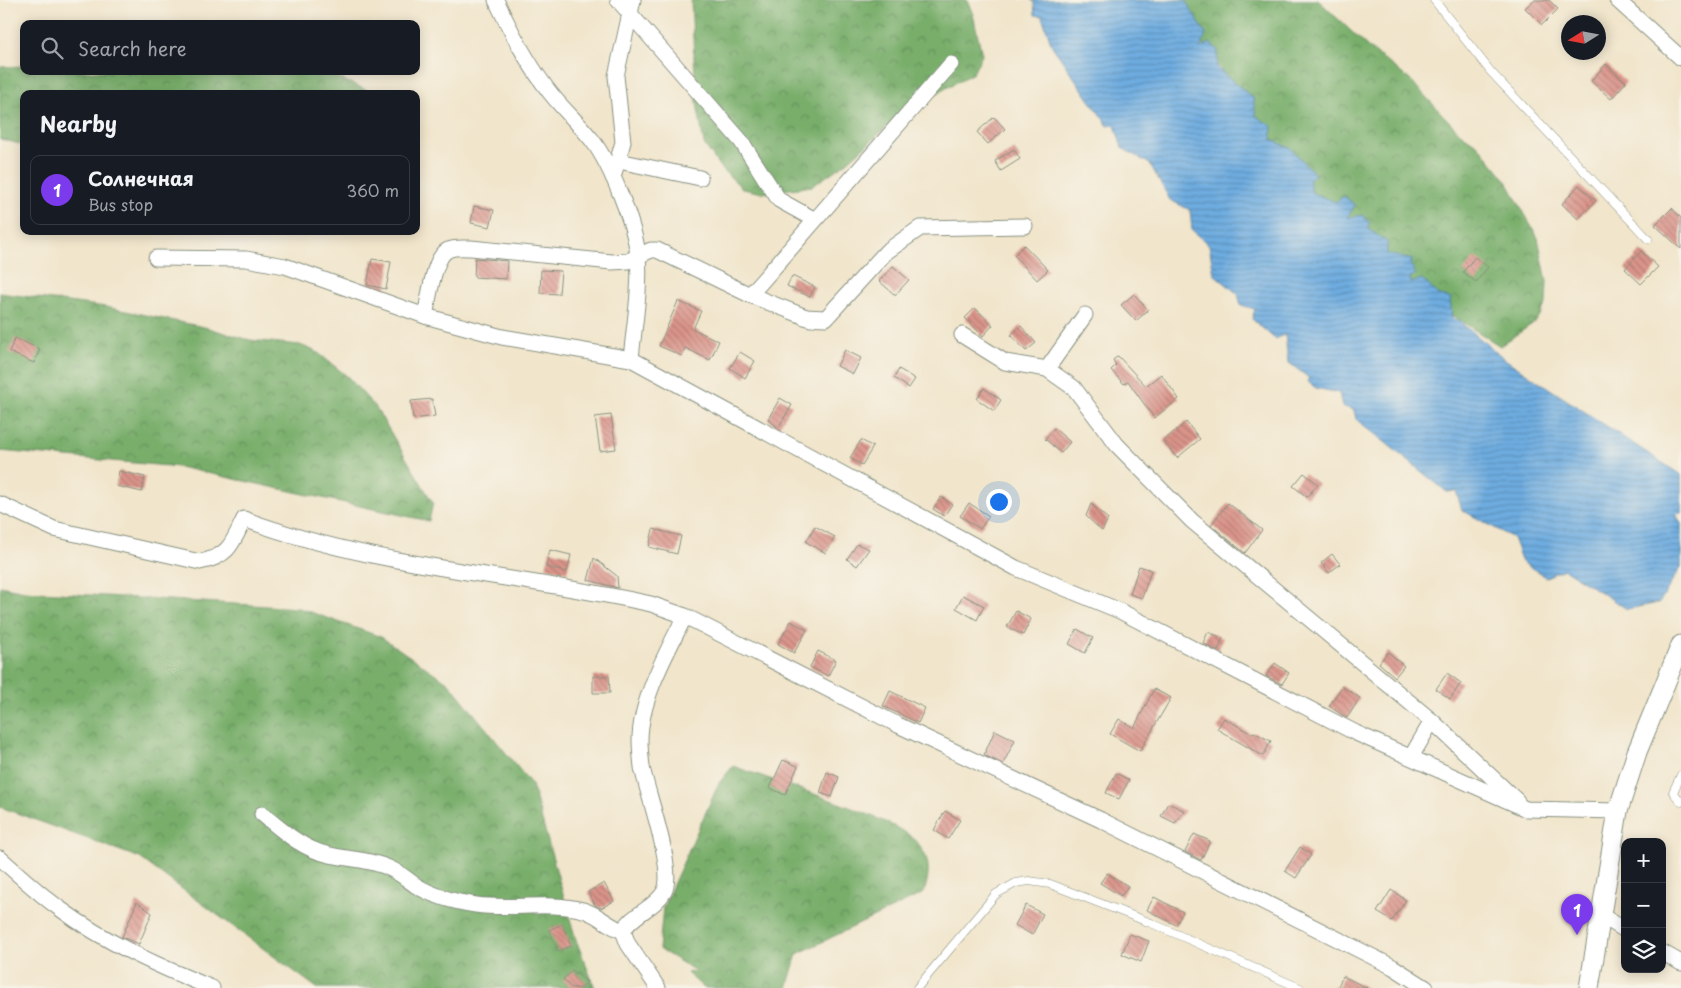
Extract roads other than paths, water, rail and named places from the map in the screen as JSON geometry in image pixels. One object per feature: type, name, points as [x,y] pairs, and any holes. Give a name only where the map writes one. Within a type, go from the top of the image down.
[{"type":"street","points":[[496,0],[526,59],[558,102],[592,140],[605,158],[613,176],[635,240],[638,257],[631,359]]},
{"type":"street","points":[[618,0],[632,6],[741,141],[779,200],[815,220]]},
{"type":"street","points":[[1617,0],[1681,58]]},
{"type":"street","points":[[613,176],[619,161],[623,142],[616,76],[632,6]]},
{"type":"street","points":[[750,295],[951,64]]},
{"type":"street","points":[[619,161],[700,178]]},
{"type":"street","points":[[425,316],[436,266],[440,257],[448,250],[471,248],[612,262],[628,261],[650,250],[657,250],[750,295],[808,318],[826,318],[886,252],[920,228],[1025,226]]},
{"type":"street","points":[[156,258],[246,259],[285,266],[425,316],[502,337],[631,359],[1016,568],[1120,611],[1356,733],[1526,809],[1618,811]]},
{"type":"street","points":[[1046,369],[1085,315]]},
{"type":"street","points":[[962,335],[1005,362],[1046,369],[1074,388],[1117,445],[1192,521],[1432,721],[1526,809]]},
{"type":"street","points":[[0,504],[54,529],[200,562],[218,558],[233,541],[244,519],[311,541],[371,555],[611,595],[651,604],[685,616],[898,725],[1101,820],[1384,962],[1426,988]]},
{"type":"street","points":[[623,931],[629,921],[663,893],[667,880],[666,862],[642,765],[640,738],[644,708],[685,616]]},
{"type":"street","points":[[1588,988],[1602,916],[1618,811],[1638,752],[1678,670],[1681,645]]},
{"type":"street","points":[[1411,757],[1432,721]]},
{"type":"street","points":[[262,814],[305,846],[326,854],[367,860],[393,870],[416,886],[440,897],[476,905],[582,909],[594,914],[614,928],[623,931]]},
{"type":"street","points":[[0,858],[59,908],[93,931],[132,954],[212,988]]},
{"type":"street","points":[[1602,916],[1622,928]]},
{"type":"street","points":[[623,931],[628,944],[658,988]]},
{"type":"street","points":[[1666,954],[1681,963]]},
{"type":"lane","points":[[1434,0],[1491,72],[1648,239]]},
{"type":"lane","points":[[1681,775],[1673,792],[1681,802]]},
{"type":"lane","points":[[917,988],[996,894],[1016,883],[1029,881],[1050,884],[1151,922],[1300,988]]},
{"type":"water","points":[[1031,0],[1185,0],[1206,34],[1200,48],[1210,43],[1218,50],[1217,68],[1253,98],[1256,116],[1272,126],[1272,140],[1290,148],[1315,174],[1309,180],[1312,193],[1336,202],[1344,196],[1355,205],[1347,218],[1362,215],[1370,223],[1367,228],[1387,242],[1387,254],[1413,260],[1410,263],[1416,275],[1410,277],[1411,283],[1422,279],[1439,296],[1450,298],[1452,318],[1460,322],[1506,360],[1681,475],[1681,513],[1676,514],[1681,524],[1681,567],[1659,603],[1627,609],[1564,569],[1546,577],[1522,562],[1513,538],[1462,510],[1456,491],[1447,492],[1356,419],[1354,410],[1342,406],[1339,393],[1316,388],[1307,381],[1309,378],[1288,362],[1285,335],[1275,339],[1252,319],[1255,309],[1241,305],[1238,294],[1214,274],[1209,245],[1192,230],[1190,210],[1170,200],[1150,164],[1122,148],[1115,125],[1108,126],[1052,46],[1042,16],[1035,15],[1034,2]]},
{"type":"place","name":"Солнечная","points":[[1577,935]]}]
